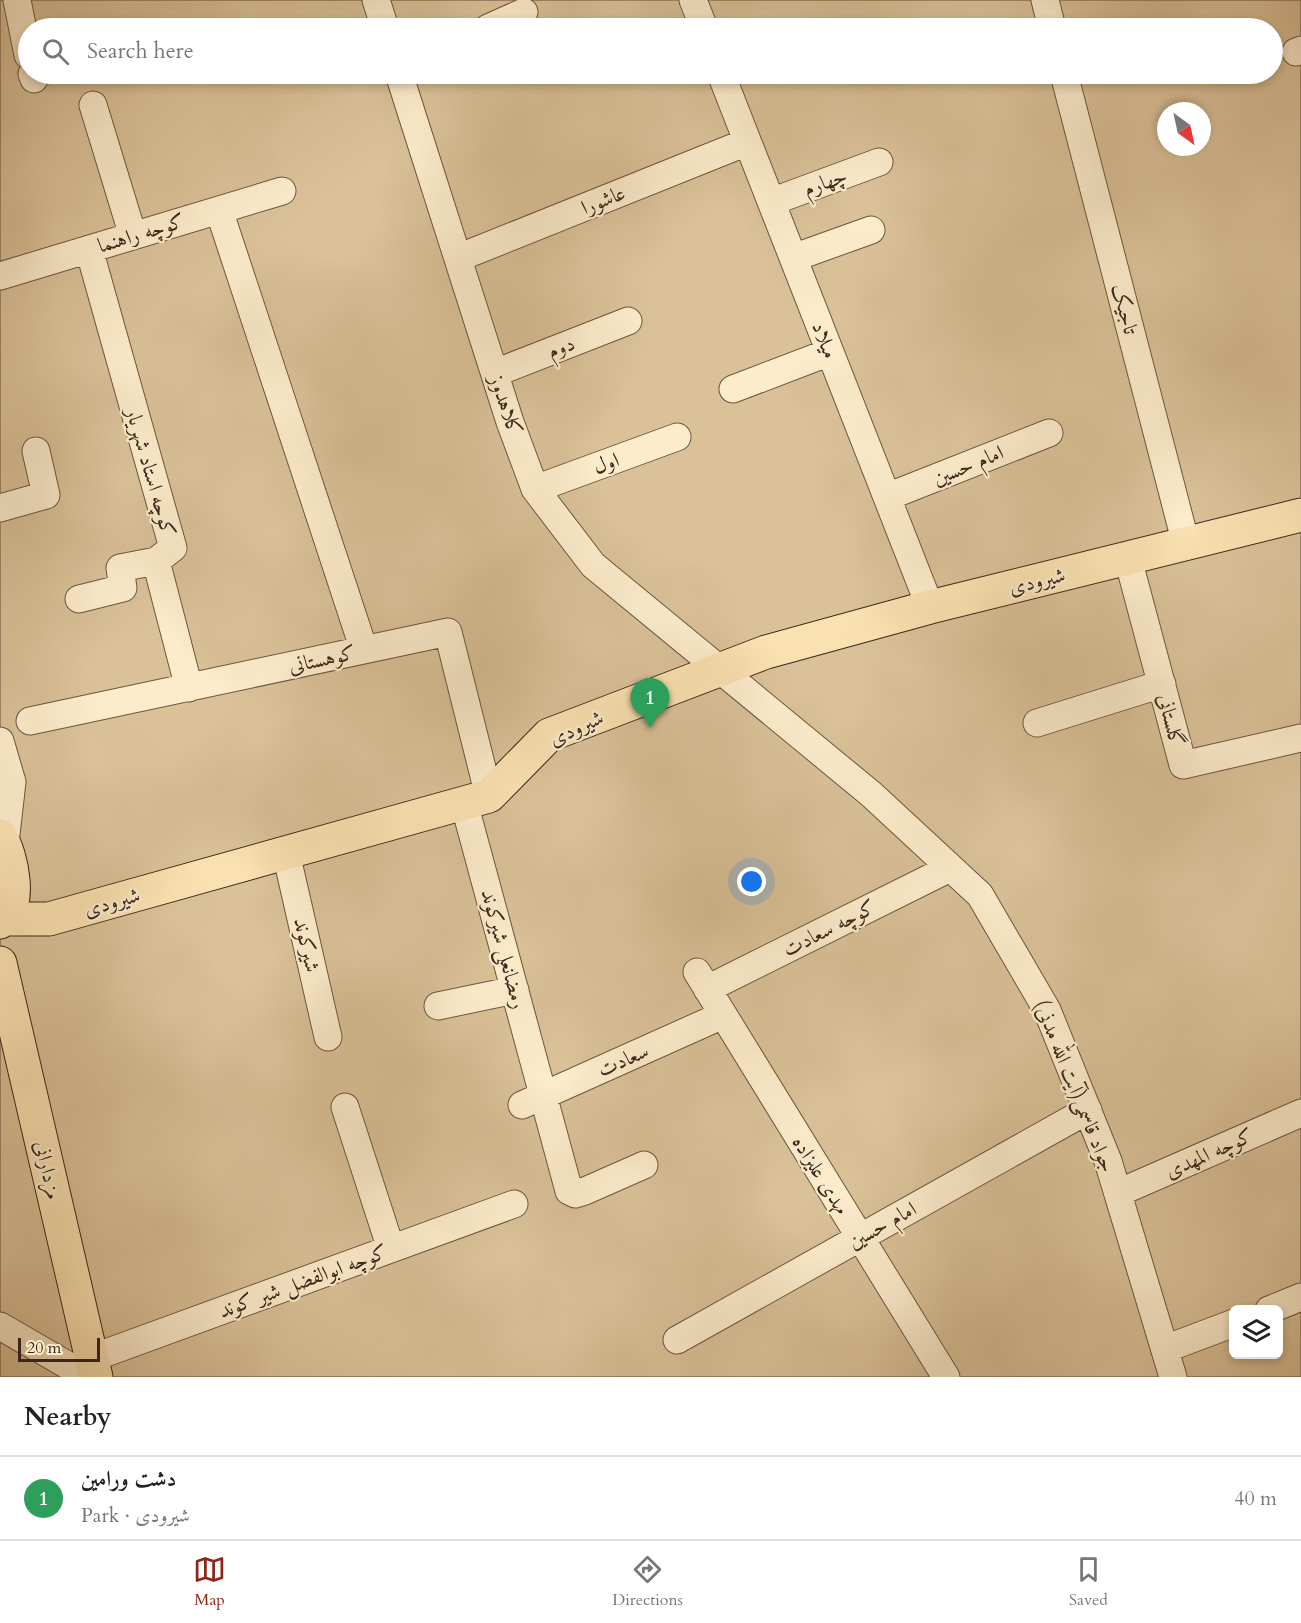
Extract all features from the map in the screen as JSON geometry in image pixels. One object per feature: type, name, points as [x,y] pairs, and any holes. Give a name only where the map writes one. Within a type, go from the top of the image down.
[{"type":"main road","name":"شیرودی","points":[[2,921],[49,919],[477,800],[549,735],[766,652],[930,607],[1301,515]]},
{"type":"main road","points":[[2,839],[14,882],[13,904],[2,921]]},
{"type":"main road","name":"مزدارانی","points":[[0,963],[92,1370]]},
{"type":"street","points":[[17,0],[21,18]]},
{"type":"street","points":[[376,0],[382,18]]},
{"type":"street","points":[[693,0],[700,18]]},
{"type":"street","points":[[1045,0],[1050,18]]},
{"type":"street","points":[[510,18],[524,12]]},
{"type":"street","name":"کلاهدوز","points":[[402,84],[510,422],[535,489],[593,565],[720,669]]},
{"type":"street","name":"میلاد","points":[[725,84],[930,607]]},
{"type":"street","name":"تاجیک","points":[[1067,84],[1186,544]]},
{"type":"street","points":[[93,105],[133,236]]},
{"type":"street","name":"عاشورا","points":[[458,258],[747,142]]},
{"type":"street","name":"چهارم","points":[[771,202],[879,162]]},
{"type":"street","name":"کوچه راهنما","points":[[0,276],[282,191]]},
{"type":"street","points":[[219,210],[364,650]]},
{"type":"street","points":[[793,258],[871,230]]},
{"type":"street","name":"کوچه استاد شهریار","points":[[89,249],[173,548],[156,561],[189,688]]},
{"type":"street","name":"دوم","points":[[495,373],[628,321]]},
{"type":"street","points":[[733,389],[830,352]]},
{"type":"street","name":"امام حسین","points":[[887,497],[1049,433]]},
{"type":"street","name":"اول","points":[[535,489],[676,437]]},
{"type":"street","points":[[0,508],[46,495],[36,452]]},
{"type":"street","name":"گلستانی","points":[[1128,559],[1183,765],[1301,738]]},
{"type":"street","points":[[78,599],[123,588],[120,568],[156,561]]},
{"type":"street","name":"کوهستانی","points":[[30,721],[448,632],[477,800]]},
{"type":"street","name":"جواد قاسمی(آیت الله مدنی)","points":[[720,669],[871,794],[980,895],[1047,1010],[1088,1110],[1118,1193],[1167,1368]]},
{"type":"street","points":[[1037,723],[1162,684]]},
{"type":"street","points":[[0,741],[12,782],[2,839]]},
{"type":"street","name":"رمضانعلی شیرکوند","points":[[477,800],[515,990],[532,1100],[569,1191],[575,1194],[585,1191],[644,1165]]},
{"type":"street","name":"شیرکوند","points":[[286,853],[328,1037]]},
{"type":"street","name":"کوچه سعادت","points":[[702,981],[950,868]]},
{"type":"street","name":"مهدی علیزاده","points":[[702,981],[946,1377]]},
{"type":"street","points":[[438,1006],[515,990]]},
{"type":"street","name":"سعادت","points":[[532,1100],[723,1015]]},
{"type":"street","points":[[345,1107],[391,1249]]},
{"type":"street","name":"امام حسین","points":[[677,1341],[1088,1110]]},
{"type":"street","name":"کوچه المهدی","points":[[1118,1193],[1301,1113]]},
{"type":"street","name":"کوچه ابوالفضل شیر کوند","points":[[92,1370],[391,1249],[514,1204]]},
{"type":"street","points":[[1281,1305],[1301,1297]]},
{"type":"street","points":[[0,1326],[92,1370]]},
{"type":"street","points":[[1167,1368],[1229,1326]]},
{"type":"shaded area","points":[[0,0],[1301,0],[1301,1377],[0,1377]]},
{"type":"place","name":"دشت ورامین","points":[[650,728]]}]
